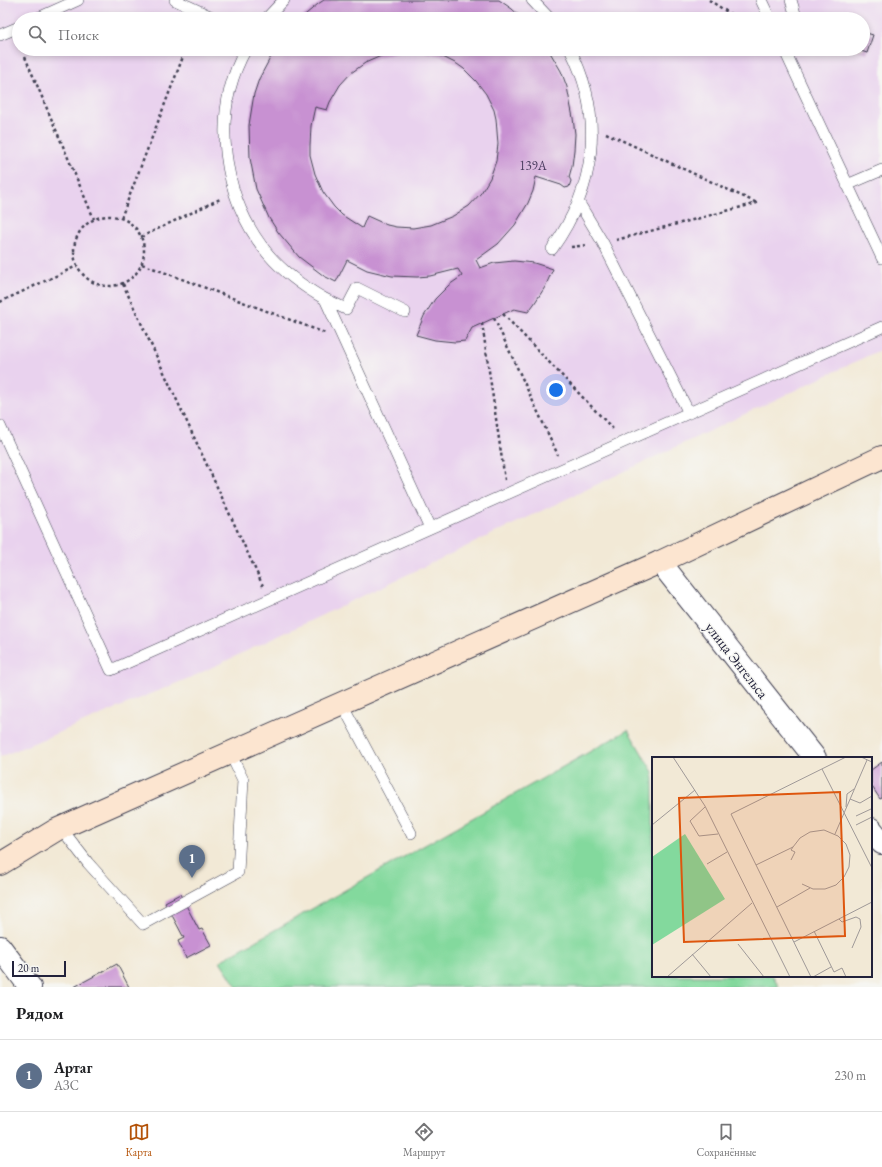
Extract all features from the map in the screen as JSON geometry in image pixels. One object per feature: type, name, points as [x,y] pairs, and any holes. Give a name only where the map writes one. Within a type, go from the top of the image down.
[{"type":"main road","points":[[0,864],[61,828],[660,562],[882,457]]},
{"type":"street","name":"улица Энгельса","points":[[660,562],[814,757]]},
{"type":"street","points":[[872,830],[882,843]]},
{"type":"street","points":[[0,947],[30,987]]},
{"type":"lane","points":[[51,12],[78,0]]},
{"type":"lane","points":[[175,0],[201,12]]},
{"type":"lane","points":[[273,12],[284,0]]},
{"type":"lane","points":[[532,0],[543,12]]},
{"type":"lane","points":[[761,0],[767,12]]},
{"type":"lane","points":[[791,0],[795,12]]},
{"type":"lane","points":[[0,35],[12,30]]},
{"type":"lane","points":[[243,56],[237,68],[232,86],[225,121],[226,157],[229,175],[240,209],[248,226],[258,241],[268,255],[281,268],[309,291],[346,309]]},
{"type":"lane","points":[[552,249],[563,235],[579,203],[589,168],[591,150],[591,126],[587,96],[573,56]]},
{"type":"lane","points":[[787,56],[882,258]]},
{"type":"lane","points":[[847,185],[882,170]]},
{"type":"lane","points":[[579,203],[603,243],[690,413]]},
{"type":"lane","points":[[338,328],[357,288],[405,312]]},
{"type":"lane","points":[[325,300],[430,528]]},
{"type":"lane","points":[[0,426],[111,670],[882,327]]},
{"type":"lane","points":[[342,704],[411,833]]},
{"type":"lane","points":[[61,828],[88,863],[143,924],[238,872],[243,780],[230,753]]},
{"type":"path","points":[[709,0],[727,12]]},
{"type":"path","points":[[121,218],[183,56]]},
{"type":"path","points":[[25,57],[94,219]]},
{"type":"path","points":[[552,249],[603,243],[757,203],[591,126]]},
{"type":"path","points":[[141,237],[234,193]]},
{"type":"path","points":[[107,216],[121,218],[135,228],[141,237],[144,250],[142,264],[134,276],[123,284],[110,287],[96,284],[85,277],[77,266],[73,253],[76,239],[83,227],[94,219],[107,216]]},
{"type":"path","points":[[142,264],[343,340]]},
{"type":"path","points":[[0,302],[77,266]]},
{"type":"path","points":[[123,284],[269,600]]},
{"type":"path","points":[[503,314],[624,441]]},
{"type":"path","points":[[494,318],[564,468]]},
{"type":"path","points":[[482,323],[507,494]]},
{"type":"shaded area","points":[[0,0],[882,0],[882,349],[196,675],[0,757]]},
{"type":"green space","points":[[628,730],[652,770],[652,977],[774,977],[779,987],[237,987],[220,961]]},
{"type":"building","points":[[324,0],[499,0],[515,12],[308,12]]},
{"type":"building","points":[[870,34],[873,35],[870,44]]},
{"type":"building","points":[[271,56],[381,56],[365,63],[351,73],[340,85],[327,110],[315,107],[311,126],[310,155],[315,174],[323,192],[342,215],[362,228],[367,216],[387,225],[413,228],[431,225],[453,216],[469,206],[481,193],[490,178],[496,161],[498,144],[496,119],[494,110],[486,94],[464,69],[441,56],[552,56],[561,71],[567,87],[573,118],[575,134],[572,166],[569,177],[571,181],[569,187],[565,188],[561,185],[536,177],[533,191],[528,203],[515,225],[498,244],[476,260],[480,268],[494,263],[514,261],[534,263],[553,269],[545,287],[528,312],[514,309],[472,328],[465,341],[455,342],[435,340],[416,335],[424,316],[435,299],[449,285],[462,276],[458,269],[430,276],[392,276],[367,270],[347,260],[336,282],[324,276],[299,257],[278,232],[269,218],[256,189],[250,158],[249,125],[254,94],[259,79]]},
{"type":"building","points":[[882,762],[882,798],[880,799],[872,787],[872,769]]},
{"type":"building","points":[[180,894],[199,930],[202,929],[211,945],[186,958],[178,941],[184,938],[165,902]]},
{"type":"building","points":[[117,964],[129,987],[74,987]]},
{"type":"place","name":"Артаг","points":[[192,878]]}]
